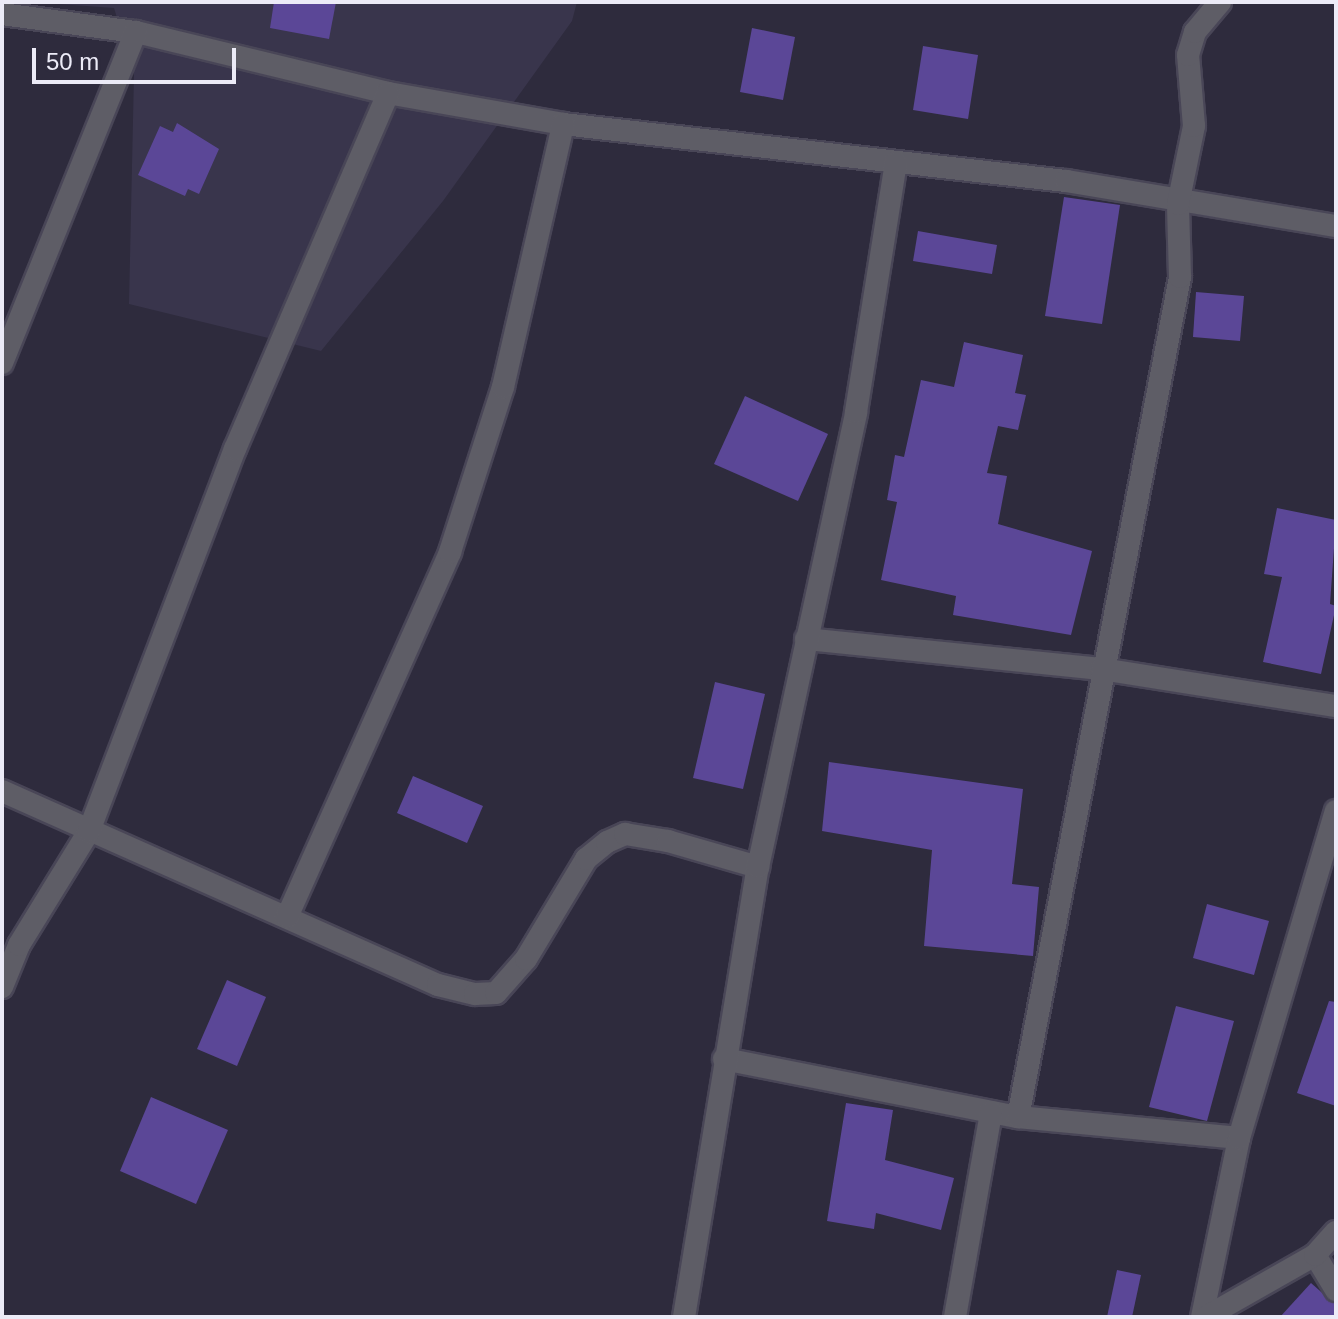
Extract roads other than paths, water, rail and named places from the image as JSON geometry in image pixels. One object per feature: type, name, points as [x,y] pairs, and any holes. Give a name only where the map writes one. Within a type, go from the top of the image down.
[{"type":"street","points":[[1018,1117],[1102,669],[1160,400],[1180,277],[1178,204],[1194,126],[1188,55],[1195,32],[1220,2]]},
{"type":"street","points":[[2,14],[136,32],[388,93],[563,124],[1066,181],[1178,204],[1336,226]]},
{"type":"street","points":[[2,363],[136,32]]},
{"type":"street","points":[[2,987],[19,945],[89,831],[235,449],[388,93]]},
{"type":"street","points":[[287,917],[450,552],[503,387],[563,124]]},
{"type":"street","points":[[684,1317],[758,867],[856,412],[896,163]]},
{"type":"street","points":[[806,639],[1102,669],[1336,706]]},
{"type":"street","points":[[2,791],[438,985],[496,993],[526,959],[586,859],[607,842],[625,834],[668,841],[758,867]]},
{"type":"street","points":[[1204,1317],[1239,1138],[1336,811]]},
{"type":"street","points":[[724,1059],[1018,1117],[1239,1138]]},
{"type":"street","points":[[955,1317],[991,1112]]},
{"type":"street","points":[[1204,1317],[1315,1255],[1336,1232]]},
{"type":"street","points":[[1315,1255],[1336,1290]]}]
